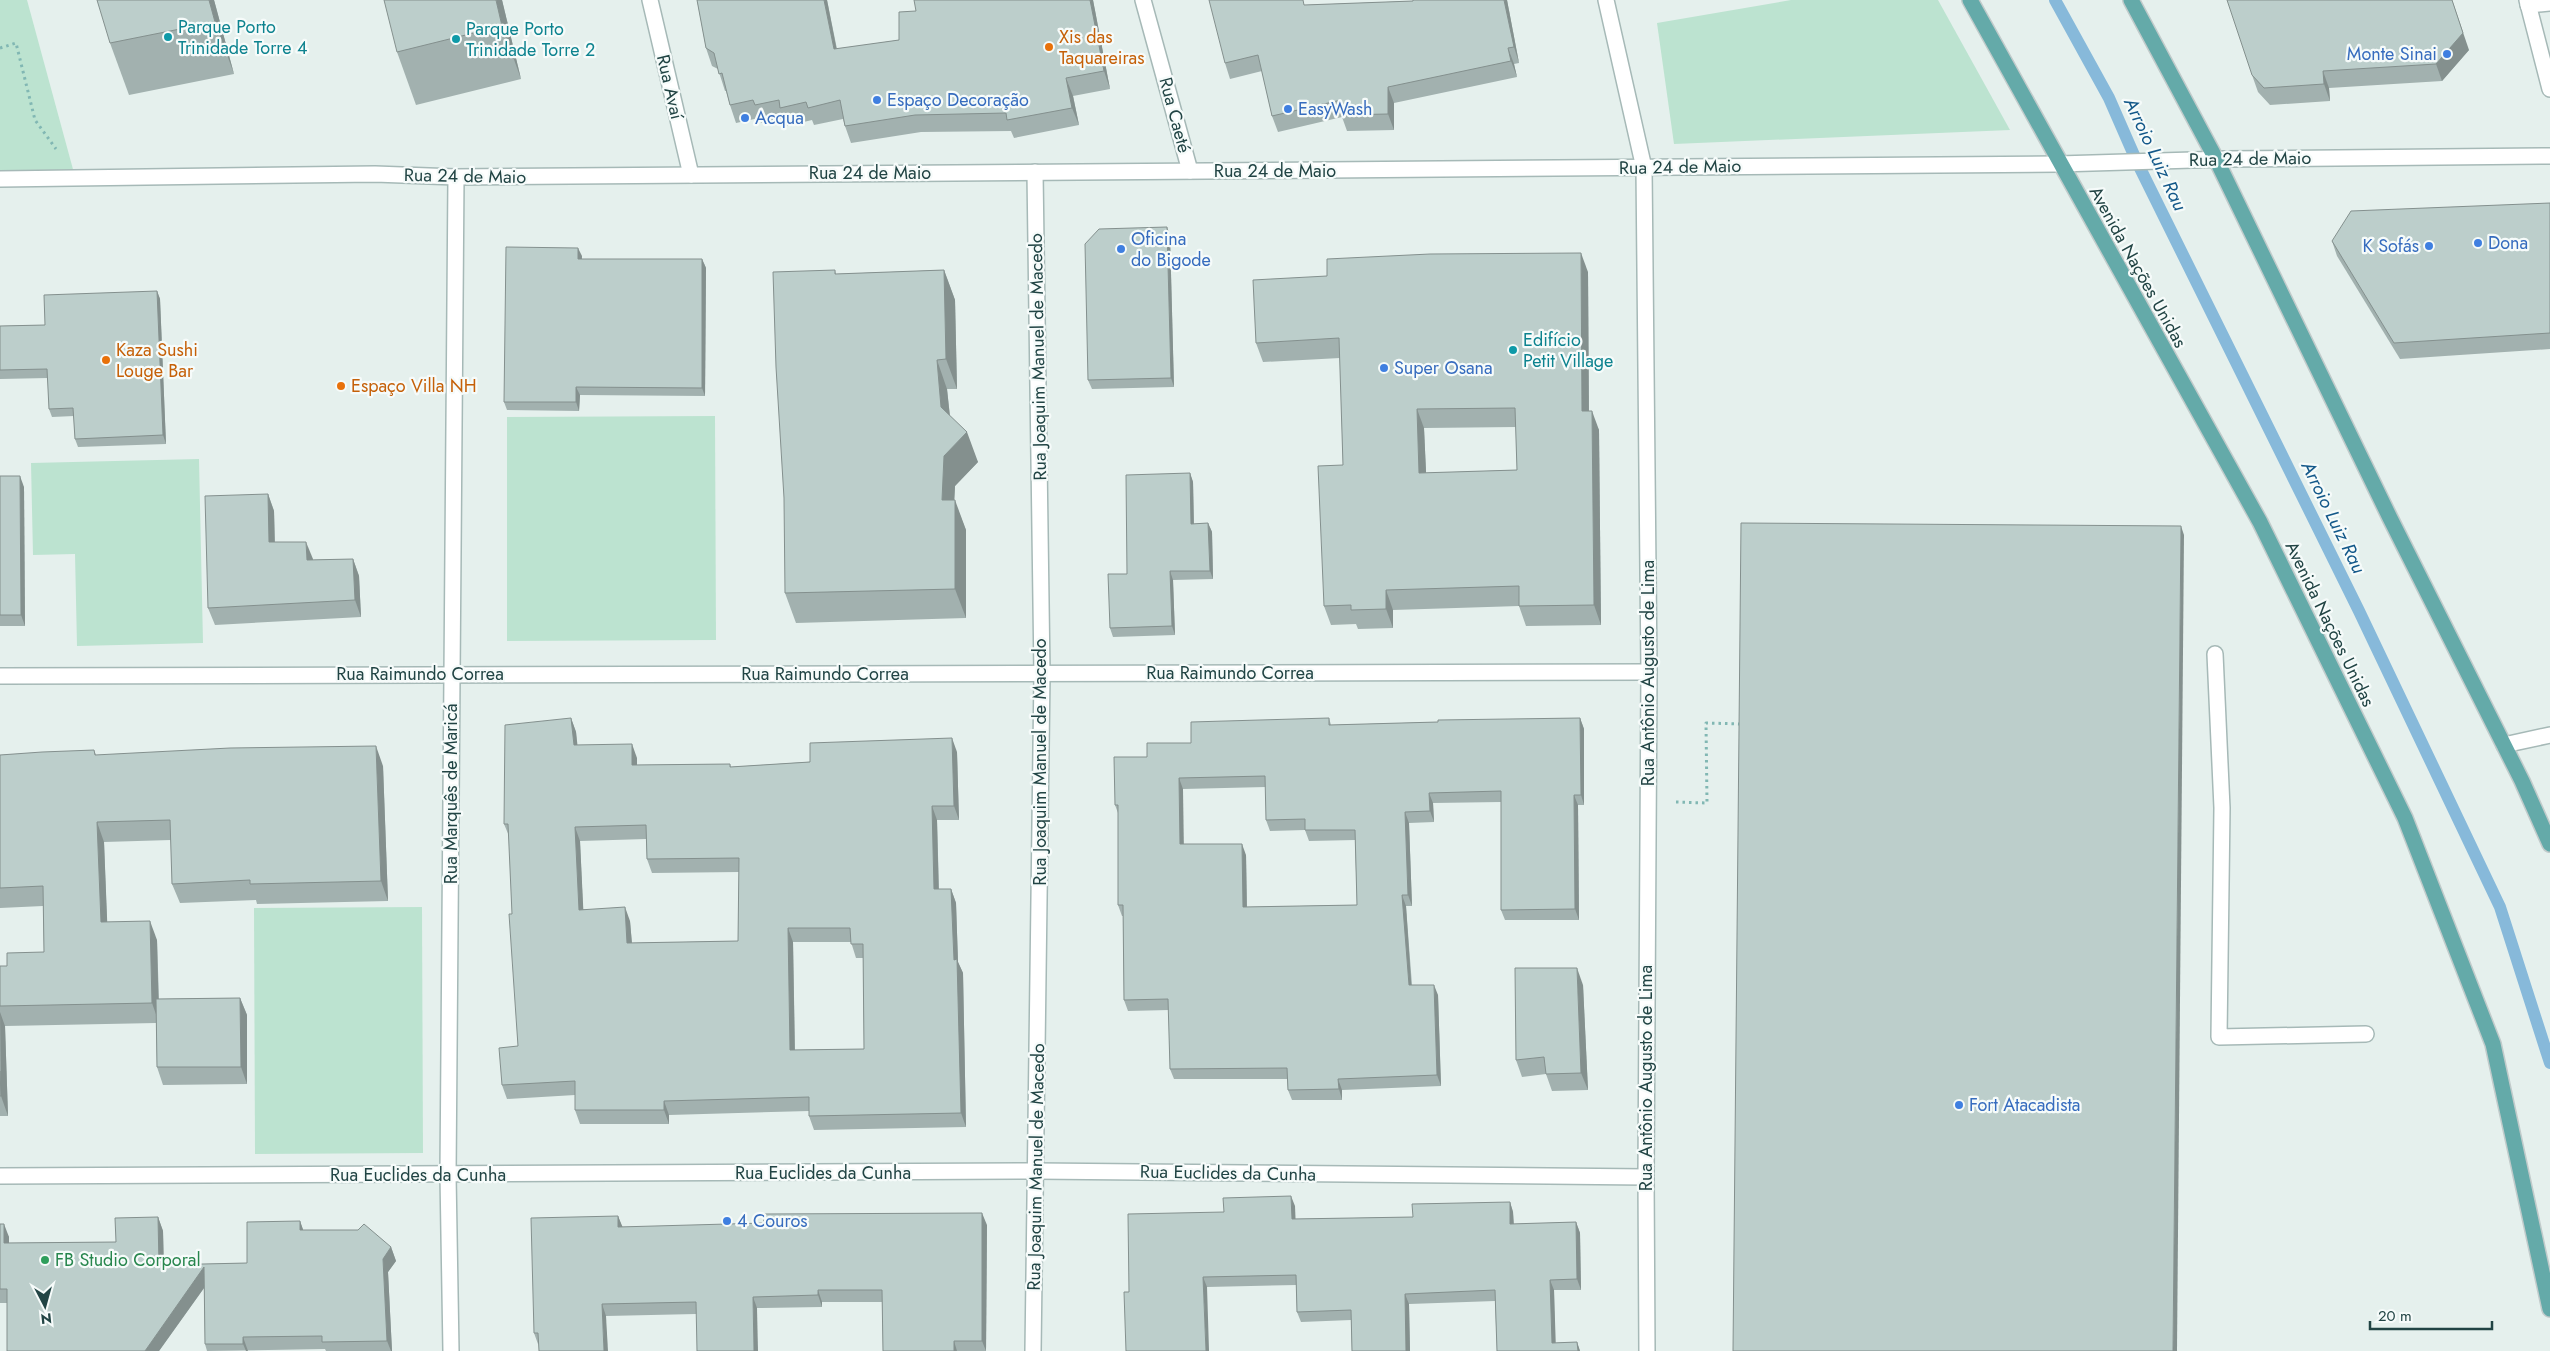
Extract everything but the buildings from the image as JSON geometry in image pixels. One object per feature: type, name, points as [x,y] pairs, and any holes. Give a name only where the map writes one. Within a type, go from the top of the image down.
[{"type":"main road","name":"Avenida Nações Unidas","points":[[1970,0],[2059,164],[2260,522],[2405,818],[2493,1044],[2550,1308]]},
{"type":"main road","points":[[2131,0],[2216,159],[2504,746],[2550,844]]},
{"type":"street","name":"Rua Avaí","points":[[650,0],[691,175]]},
{"type":"street","name":"Rua Caeté","points":[[1143,0],[1190,171]]},
{"type":"street","name":"Rua Antônio Augusto de Lima","points":[[1606,0],[1644,168],[1649,672],[1646,1177],[1647,1351]]},
{"type":"street","points":[[2550,3],[2527,2],[2550,89]]},
{"type":"street","name":"Rua 24 de Maio","points":[[0,178],[375,174],[456,177],[1644,168],[2550,156]]},
{"type":"street","name":"Rua Joaquim Manuel de Macedo","points":[[1033,1351],[1042,674],[1035,172]]},
{"type":"street","name":"Rua Marquês de Maricá","points":[[451,1351],[448,1175],[456,177]]},
{"type":"street","points":[[2215,654],[2222,808],[2219,1037],[2366,1034]]},
{"type":"street","name":"Rua Raimundo Correa","points":[[0,676],[1649,672]]},
{"type":"street","points":[[2504,746],[2550,735]]},
{"type":"street","name":"Rua Euclides da Cunha","points":[[0,1176],[1036,1172],[1646,1177]]},
{"type":"path","points":[[0,48],[16,43],[35,120]]},
{"type":"path","points":[[1707,803],[1706,723],[1743,724]]},
{"type":"green space","points":[[0,0],[27,0],[74,173],[0,175]]},
{"type":"green space","points":[[1791,0],[1938,0],[2010,130],[1674,144],[1657,23]]},
{"type":"green space","points":[[715,416],[716,640],[507,641],[507,417]]},
{"type":"green space","points":[[199,459],[203,643],[77,646],[75,554],[33,555],[31,463]]},
{"type":"green space","points":[[422,907],[423,1153],[255,1154],[254,908]]},
{"type":"waterway","name":"Arroio Luiz Rau","points":[[2055,0],[2109,98],[2137,162],[2359,611],[2500,907],[2550,1063]]},
{"type":"place","name":"Parque Porto Trinidade Torre 4","points":[[168,37]]},
{"type":"place","name":"Parque Porto Trinidade Torre 2","points":[[456,39]]},
{"type":"place","name":"Xis das Taquareiras","points":[[1049,47]]},
{"type":"place","name":"Monte Sinai","points":[[2447,54]]},
{"type":"place","name":"Espaço Decoração","points":[[877,100]]},
{"type":"place","name":"EasyWash","points":[[1288,109]]},
{"type":"place","name":"Acqua","points":[[745,118]]},
{"type":"place","name":"Dona","points":[[2478,243]]},
{"type":"place","name":"K Sofás","points":[[2429,246]]},
{"type":"place","name":"Oficina do Bigode","points":[[1121,249]]},
{"type":"place","name":"Edifício Petit Village","points":[[1513,350]]},
{"type":"place","name":"Kaza Sushi Louge Bar","points":[[106,360]]},
{"type":"place","name":"Super Osana","points":[[1384,368]]},
{"type":"place","name":"Espaço Villa NH","points":[[341,386]]},
{"type":"place","name":"Fort Atacadista","points":[[1959,1105]]},
{"type":"place","name":"4 Couros","points":[[727,1221]]},
{"type":"place","name":"FB Studio Corporal","points":[[45,1260]]}]
